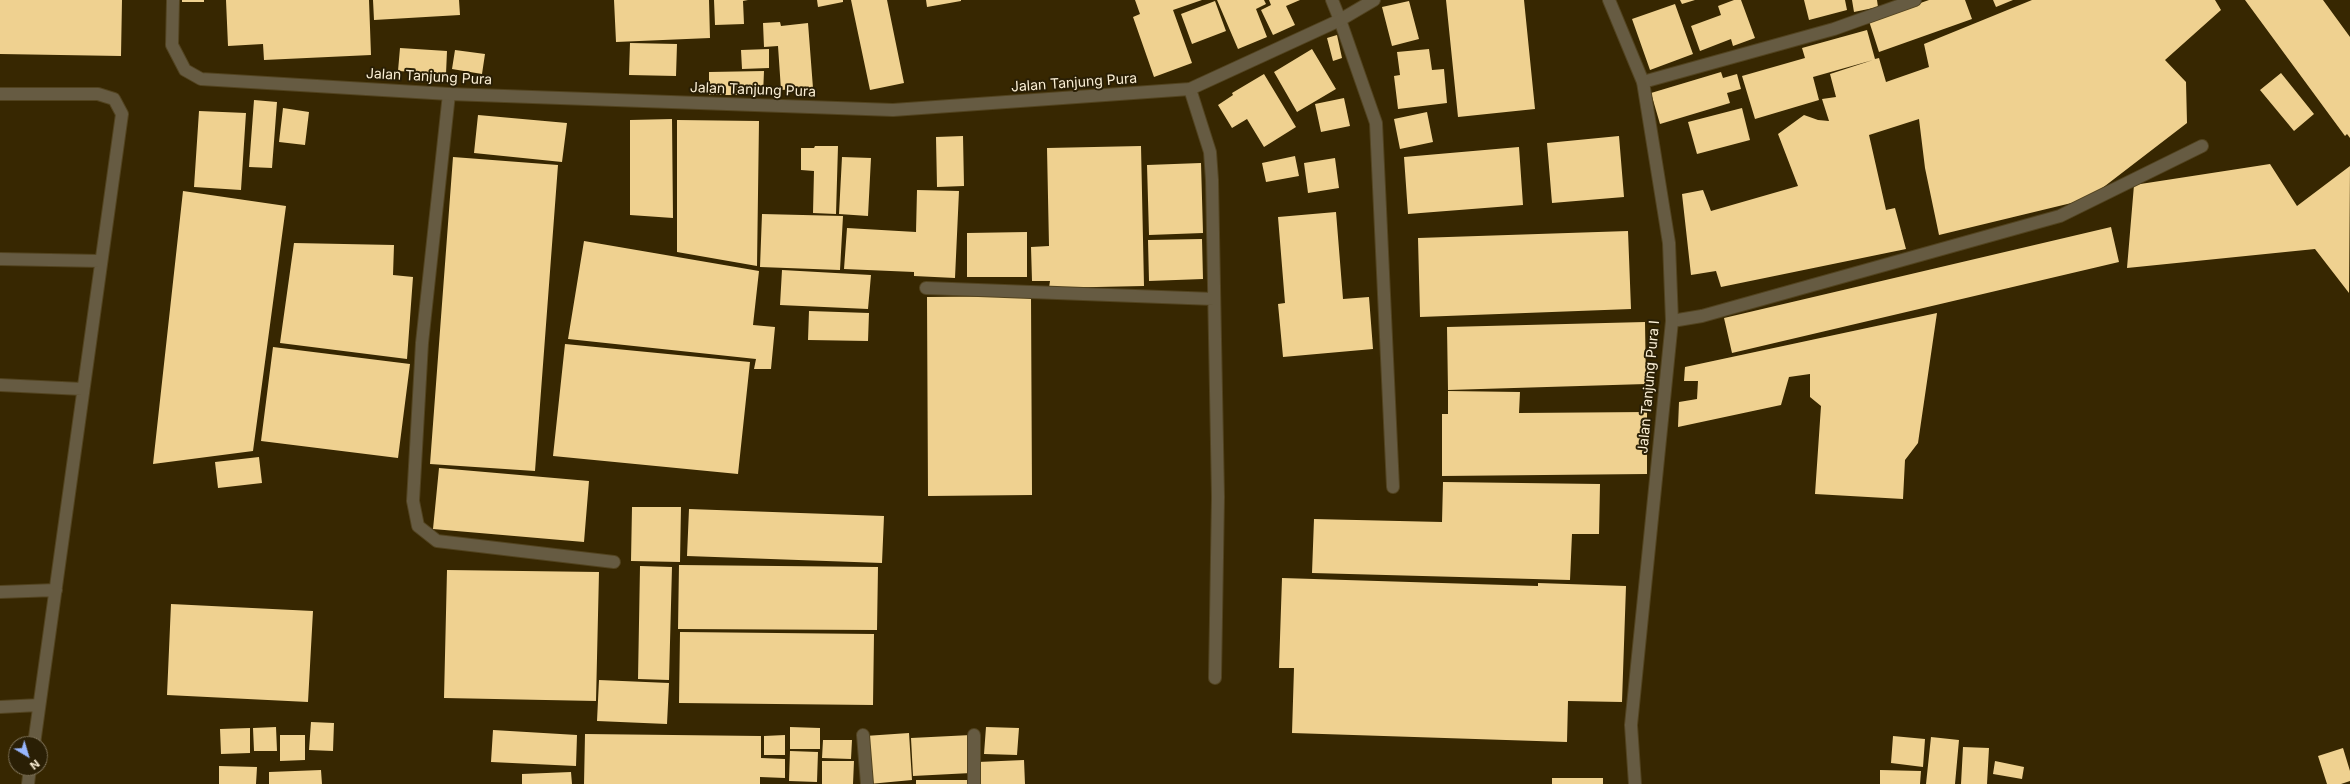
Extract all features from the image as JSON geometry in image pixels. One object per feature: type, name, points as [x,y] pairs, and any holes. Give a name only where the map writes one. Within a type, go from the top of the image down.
[{"type":"street","name":"Jalan Tanjung Pura","points":[[173,0],[172,45],[184,70],[201,79],[449,94],[893,110],[1190,90],[1340,20],[1374,0]]},
{"type":"street","points":[[1332,0],[1376,123],[1393,487]]},
{"type":"street","name":"Jalan Tanjung Pura I","points":[[1609,0],[1643,82],[1669,243],[1672,321],[1631,725],[1635,784]]},
{"type":"street","points":[[1643,82],[1834,29],[1916,0]]},
{"type":"street","points":[[1190,90],[1210,152],[1218,497],[1215,678]]},
{"type":"street","points":[[0,94],[98,94],[114,99],[122,114],[82,389],[35,736]]},
{"type":"street","points":[[449,94],[422,343],[413,501],[418,526],[437,541],[614,562]]},
{"type":"street","points":[[1672,321],[1702,316],[2060,216],[2202,146]]},
{"type":"street","points":[[0,260],[100,261]]},
{"type":"street","points":[[926,288],[1214,299]]},
{"type":"street","points":[[0,385],[82,389]]},
{"type":"street","points":[[0,592],[56,590]]},
{"type":"street","points":[[0,707],[39,705]]},
{"type":"street","points":[[863,735],[867,784]]},
{"type":"street","points":[[974,735],[974,784]]},
{"type":"building","points":[[0,0],[122,0],[121,56],[0,54]]},
{"type":"building","points":[[182,0],[204,0],[204,2],[182,2]]},
{"type":"building","points":[[226,0],[369,0],[371,55],[264,60],[263,44],[228,46]]},
{"type":"building","points":[[373,0],[459,0],[460,15],[374,20]]},
{"type":"building","points":[[614,0],[709,0],[710,38],[616,42]]},
{"type":"building","points":[[714,0],[748,0],[743,1],[744,24],[715,25]]},
{"type":"building","points":[[817,0],[843,0],[843,2],[818,7]]},
{"type":"building","points":[[851,0],[887,0],[904,83],[870,90]]},
{"type":"building","points":[[926,0],[961,0],[961,1],[927,7]]},
{"type":"building","points":[[1135,0],[1202,0],[1173,10],[1192,63],[1154,77],[1133,17],[1140,14]]},
{"type":"building","points":[[1217,0],[1264,0],[1266,4],[1256,9],[1267,37],[1238,49]]},
{"type":"building","points":[[1269,0],[1300,0],[1286,6],[1295,25],[1273,35],[1261,10],[1271,5]]},
{"type":"building","points":[[1446,0],[1524,0],[1535,109],[1458,117]]},
{"type":"building","points":[[1680,0],[1695,0],[1682,4]]},
{"type":"building","points":[[1734,0],[1741,0],[1755,38],[1733,46],[1731,39],[1700,51],[1691,26],[1721,15],[1718,6]]},
{"type":"building","points":[[1804,0],[1845,0],[1847,10],[1809,20]]},
{"type":"building","points":[[1852,0],[1877,0],[1878,7],[1854,12]]},
{"type":"building","points":[[1929,0],[1965,0],[1972,19],[1879,52],[1869,21]]},
{"type":"building","points":[[1993,0],[2013,0],[1996,7]]},
{"type":"building","points":[[2032,0],[2215,0],[2221,10],[2165,60],[2186,82],[2187,123],[2088,199],[1939,235],[1925,168],[1919,119],[1869,135],[1886,210],[1895,208],[1906,249],[1721,287],[1716,271],[1691,275],[1682,194],[1703,190],[1711,211],[1798,186],[1778,134],[1804,115],[1818,120],[1829,121],[1822,99],[1836,97],[1830,74],[1873,60],[1813,77],[1819,100],[1755,119],[1742,76],[1805,58],[1802,48],[1867,30],[1875,59],[1879,58],[1886,82],[1929,67],[1924,44]]},
{"type":"building","points":[[2245,0],[2323,0],[2350,37],[2350,138],[2347,134],[2345,136]]},
{"type":"building","points":[[1215,1],[1226,31],[1192,44],[1181,14]]},
{"type":"building","points":[[1409,1],[1419,39],[1392,46],[1382,7]]},
{"type":"building","points":[[1675,4],[1693,54],[1650,70],[1632,19]]},
{"type":"building","points":[[780,22],[781,26],[808,23],[813,88],[781,90],[778,46],[764,47],[763,23]]},
{"type":"building","points":[[1337,35],[1342,58],[1333,61],[1327,38]]},
{"type":"building","points":[[630,43],[677,44],[676,76],[629,75]]},
{"type":"building","points":[[400,48],[447,51],[446,74],[398,71]]},
{"type":"building","points":[[769,49],[769,68],[742,69],[741,50]]},
{"type":"building","points":[[1312,49],[1336,89],[1297,112],[1274,72]]},
{"type":"building","points":[[1429,49],[1432,70],[1444,69],[1447,103],[1398,109],[1394,76],[1400,75],[1397,52]]},
{"type":"building","points":[[455,50],[485,54],[482,74],[452,69]]},
{"type":"building","points":[[764,71],[763,95],[709,95],[709,72]]},
{"type":"building","points":[[1721,72],[1723,78],[1737,74],[1741,89],[1727,93],[1730,103],[1660,124],[1651,93]]},
{"type":"building","points":[[2281,73],[2314,114],[2294,131],[2260,90]]},
{"type":"building","points":[[1264,74],[1296,127],[1264,147],[1247,119],[1232,128],[1218,105],[1233,95],[1232,93]]},
{"type":"building","points":[[1344,98],[1350,126],[1321,132],[1315,104]]},
{"type":"building","points":[[254,100],[277,102],[272,168],[249,167]]},
{"type":"building","points":[[283,108],[309,112],[305,145],[279,142]]},
{"type":"building","points":[[1742,108],[1750,140],[1697,154],[1688,122]]},
{"type":"building","points":[[199,111],[246,113],[241,190],[194,187]]},
{"type":"building","points":[[1427,112],[1433,142],[1400,149],[1394,119]]},
{"type":"building","points":[[478,115],[567,123],[562,162],[474,153]]},
{"type":"building","points":[[672,119],[673,218],[630,215],[630,120]]},
{"type":"building","points":[[677,120],[759,121],[757,266],[677,252]]},
{"type":"building","points":[[963,136],[964,186],[937,187],[936,137]]},
{"type":"building","points":[[1619,136],[1624,197],[1552,203],[1547,143]]},
{"type":"building","points":[[815,146],[838,146],[836,214],[813,213],[814,171],[801,170],[801,148],[814,148]]},
{"type":"building","points":[[1141,146],[1144,286],[1049,288],[1050,281],[1032,281],[1031,247],[1049,246],[1047,148]]},
{"type":"building","points":[[1519,147],[1523,205],[1408,214],[1404,157]]},
{"type":"building","points":[[1295,156],[1299,176],[1266,182],[1262,163]]},
{"type":"building","points":[[453,157],[558,165],[535,471],[430,464]]},
{"type":"building","points":[[842,157],[871,158],[868,216],[839,214]]},
{"type":"building","points":[[1335,158],[1339,188],[1308,193],[1304,163]]},
{"type":"building","points":[[1201,163],[1203,233],[1149,235],[1147,165]]},
{"type":"building","points":[[2270,164],[2297,206],[2350,166],[2349,293],[2315,249],[2127,268],[2134,185]]},
{"type":"building","points":[[917,190],[959,191],[955,278],[914,276],[914,272],[844,269],[847,228],[916,232]]},
{"type":"building","points":[[183,191],[286,206],[253,451],[153,464]]},
{"type":"building","points":[[1336,212],[1343,299],[1369,297],[1373,349],[1283,357],[1278,304],[1285,303],[1278,217]]},
{"type":"building","points":[[762,214],[843,216],[840,270],[760,267]]},
{"type":"building","points":[[2111,227],[2119,262],[1732,353],[1724,318]]},
{"type":"building","points":[[1628,231],[1631,309],[1420,317],[1418,238]]},
{"type":"building","points":[[1027,232],[1027,277],[967,277],[967,233]]},
{"type":"building","points":[[1202,239],[1203,279],[1149,281],[1148,240]]},
{"type":"building","points":[[584,241],[759,271],[753,325],[775,327],[771,369],[754,369],[756,359],[568,339]]},
{"type":"building","points":[[294,243],[394,245],[393,275],[413,277],[407,359],[280,343]]},
{"type":"building","points":[[782,270],[871,275],[868,309],[780,305]]},
{"type":"building","points":[[1031,296],[1032,495],[928,496],[927,297]]},
{"type":"building","points":[[809,311],[869,313],[868,341],[808,340]]},
{"type":"building","points":[[1937,313],[1918,443],[1905,460],[1903,499],[1815,494],[1821,406],[1810,397],[1810,374],[1789,377],[1781,405],[1678,427],[1679,402],[1697,399],[1698,381],[1684,381],[1685,367]]},
{"type":"building","points":[[1645,322],[1646,384],[1448,390],[1447,327]]},
{"type":"building","points":[[565,344],[750,362],[738,474],[553,456]]},
{"type":"building","points":[[273,347],[410,364],[398,458],[261,441]]},
{"type":"building","points":[[1448,391],[1520,392],[1519,413],[1647,412],[1647,474],[1442,476],[1442,414],[1448,414]]},
{"type":"building","points":[[259,457],[262,483],[218,488],[215,462]]},
{"type":"building","points":[[439,468],[589,481],[584,542],[433,529]]},
{"type":"building","points":[[1443,482],[1600,484],[1599,534],[1572,534],[1570,580],[1312,573],[1314,519],[1442,522]]},
{"type":"building","points":[[632,507],[681,507],[680,562],[631,561]]},
{"type":"building","points":[[689,509],[884,516],[882,563],[687,556]]},
{"type":"building","points":[[679,565],[878,567],[877,630],[678,629]]},
{"type":"building","points":[[640,566],[672,567],[669,680],[638,679]]},
{"type":"building","points":[[447,570],[599,572],[596,701],[444,698]]},
{"type":"building","points":[[1282,578],[1538,586],[1538,583],[1626,586],[1622,702],[1568,701],[1567,742],[1292,733],[1294,668],[1279,668]]},
{"type":"building","points":[[171,604],[313,611],[308,702],[167,695]]},
{"type":"building","points":[[680,632],[874,634],[873,705],[679,703]]},
{"type":"building","points":[[599,680],[669,683],[667,724],[597,721]]},
{"type":"building","points":[[311,722],[334,723],[333,751],[309,750]]},
{"type":"building","points":[[276,727],[277,751],[254,751],[253,728]]},
{"type":"building","points":[[790,727],[820,728],[820,749],[790,749]]},
{"type":"building","points":[[986,727],[1019,728],[1017,755],[984,754]]},
{"type":"building","points":[[250,728],[250,753],[221,754],[220,729]]},
{"type":"building","points":[[493,730],[577,735],[576,766],[491,762]]},
{"type":"building","points":[[909,733],[912,780],[869,784],[865,736]]},
{"type":"building","points":[[585,734],[761,736],[761,758],[785,759],[785,778],[760,777],[760,784],[584,784]]},
{"type":"building","points":[[280,735],[305,735],[305,760],[280,761]]},
{"type":"building","points":[[785,735],[785,755],[764,755],[764,736]]},
{"type":"building","points":[[971,735],[971,773],[913,776],[911,738]]},
{"type":"building","points":[[1893,736],[1925,739],[1923,767],[1891,763]]},
{"type":"building","points":[[1931,737],[1959,740],[1955,784],[1926,784]]},
{"type":"building","points":[[823,740],[852,740],[851,759],[822,758]]},
{"type":"building","points":[[1963,747],[1989,748],[1987,784],[1961,784]]},
{"type":"building","points":[[2343,748],[2350,771],[2350,781],[2341,784],[2327,784],[2318,756]]},
{"type":"building","points":[[790,751],[818,752],[817,782],[789,781]]},
{"type":"building","points":[[1024,760],[1025,784],[979,784],[978,762]]},
{"type":"building","points":[[822,761],[854,761],[853,784],[822,784]]},
{"type":"building","points":[[1995,761],[2024,767],[2022,779],[1993,774]]},
{"type":"building","points":[[219,766],[257,767],[256,784],[219,784]]},
{"type":"building","points":[[321,770],[322,784],[269,784],[269,772]]},
{"type":"building","points":[[1880,770],[1921,771],[1920,784],[1880,784]]},
{"type":"building","points":[[571,772],[572,784],[522,784],[522,774]]},
{"type":"building","points":[[1552,778],[1603,778],[1603,784],[1552,784]]},
{"type":"building","points":[[916,780],[972,780],[972,784],[916,784]]}]
